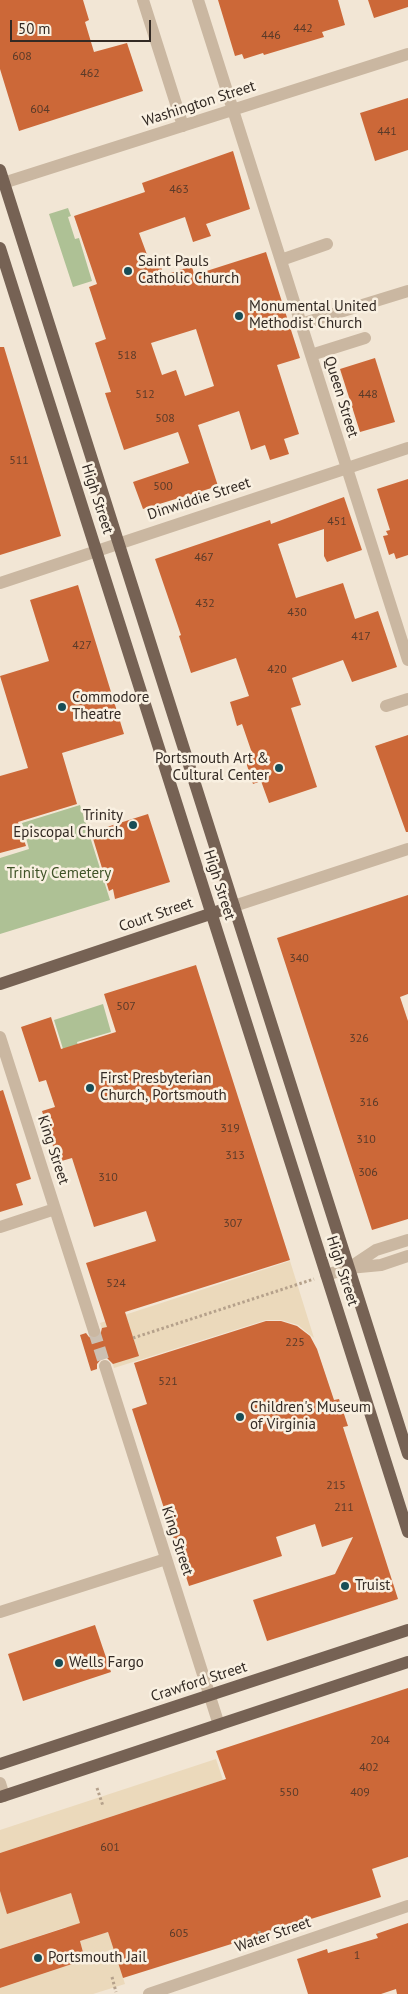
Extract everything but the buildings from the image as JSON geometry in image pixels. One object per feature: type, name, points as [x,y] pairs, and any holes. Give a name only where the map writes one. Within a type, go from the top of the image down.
[{"type":"main road","name":"High Street","points":[[0,170],[2,184],[349,1268],[404,1426],[408,1452]]},
{"type":"main road","name":"High Street","points":[[0,248],[408,1532]]},
{"type":"main road","name":"Court Street","points":[[0,984],[234,906]]},
{"type":"main road","name":"Crawford Street","points":[[0,1764],[408,1630]]},
{"type":"main road","points":[[1,1792],[219,1725],[408,1662]]},
{"type":"street","points":[[143,0],[183,126]]},
{"type":"street","name":"Queen Street","points":[[198,0],[408,660]]},
{"type":"street","name":"Washington Street","points":[[2,184],[408,54]]},
{"type":"street","points":[[281,260],[327,244]]},
{"type":"street","points":[[301,324],[408,291]]},
{"type":"street","points":[[311,355],[365,338]]},
{"type":"street","name":"Dinwiddie Street","points":[[0,583],[118,542],[408,448]]},
{"type":"street","points":[[386,706],[408,699]]},
{"type":"street","name":"Court Street","points":[[234,906],[408,849]]},
{"type":"street","name":"King Street","points":[[0,1036],[94,1331]]},
{"type":"street","points":[[0,1227],[55,1209]]},
{"type":"street","points":[[349,1268],[376,1250],[408,1240]]},
{"type":"street","points":[[326,1275],[349,1268],[381,1265],[408,1256]]},
{"type":"street","name":"King Street","points":[[105,1366],[219,1725]]},
{"type":"street","points":[[0,1612],[166,1559]]},
{"type":"street","name":"Water Street","points":[[149,1994],[408,1906]]},
{"type":"path","points":[[133,1338],[326,1275]]},
{"type":"path","points":[[97,1788],[103,1806]]},
{"type":"path","points":[[259,1931],[261,1940]]},
{"type":"path","points":[[112,1977],[116,1992]]},
{"type":"green space","points":[[68,208],[71,216],[68,217],[75,239],[79,238],[92,281],[73,287],[49,214]]},
{"type":"green space","name":"Trinity Cemetery","points":[[80,805],[110,900],[0,934],[0,858],[29,849],[22,823]]},
{"type":"green space","points":[[103,1004],[111,1032],[77,1042],[84,1064],[69,1068],[54,1020]]},
{"type":"shaded area","points":[[290,1261],[314,1338],[298,1325],[281,1320],[266,1320],[114,1368],[100,1323]]},
{"type":"shaded area","points":[[216,1759],[223,1780],[0,1853],[0,1830]]},
{"type":"shaded area","points":[[0,1891],[71,1893],[83,1931],[66,1927],[0,1949]]},
{"type":"shaded area","points":[[108,1932],[125,1984],[93,1994],[0,1994],[0,1988],[78,1962],[76,1955],[83,1952],[80,1941]]},
{"type":"tunnel","points":[[94,1331],[105,1366]]},
{"type":"place","name":"Saint Pauls Catholic Church","points":[[128,271]]},
{"type":"place","name":"Monumental United Methodist Church","points":[[239,316]]},
{"type":"place","name":"Commodore Theatre","points":[[62,707]]},
{"type":"place","name":"Portsmouth Art & Cultural Center","points":[[279,768]]},
{"type":"place","name":"Trinity Episcopal Church","points":[[133,825]]},
{"type":"place","name":"First Presbyterian Church, Portsmouth","points":[[90,1088]]},
{"type":"place","name":"Children's Museum of Virginia","points":[[240,1417]]},
{"type":"place","name":"Truist","points":[[345,1586]]},
{"type":"place","name":"Wells Fargo","points":[[59,1663]]},
{"type":"place","name":"Portsmouth Jail","points":[[38,1958]]}]
